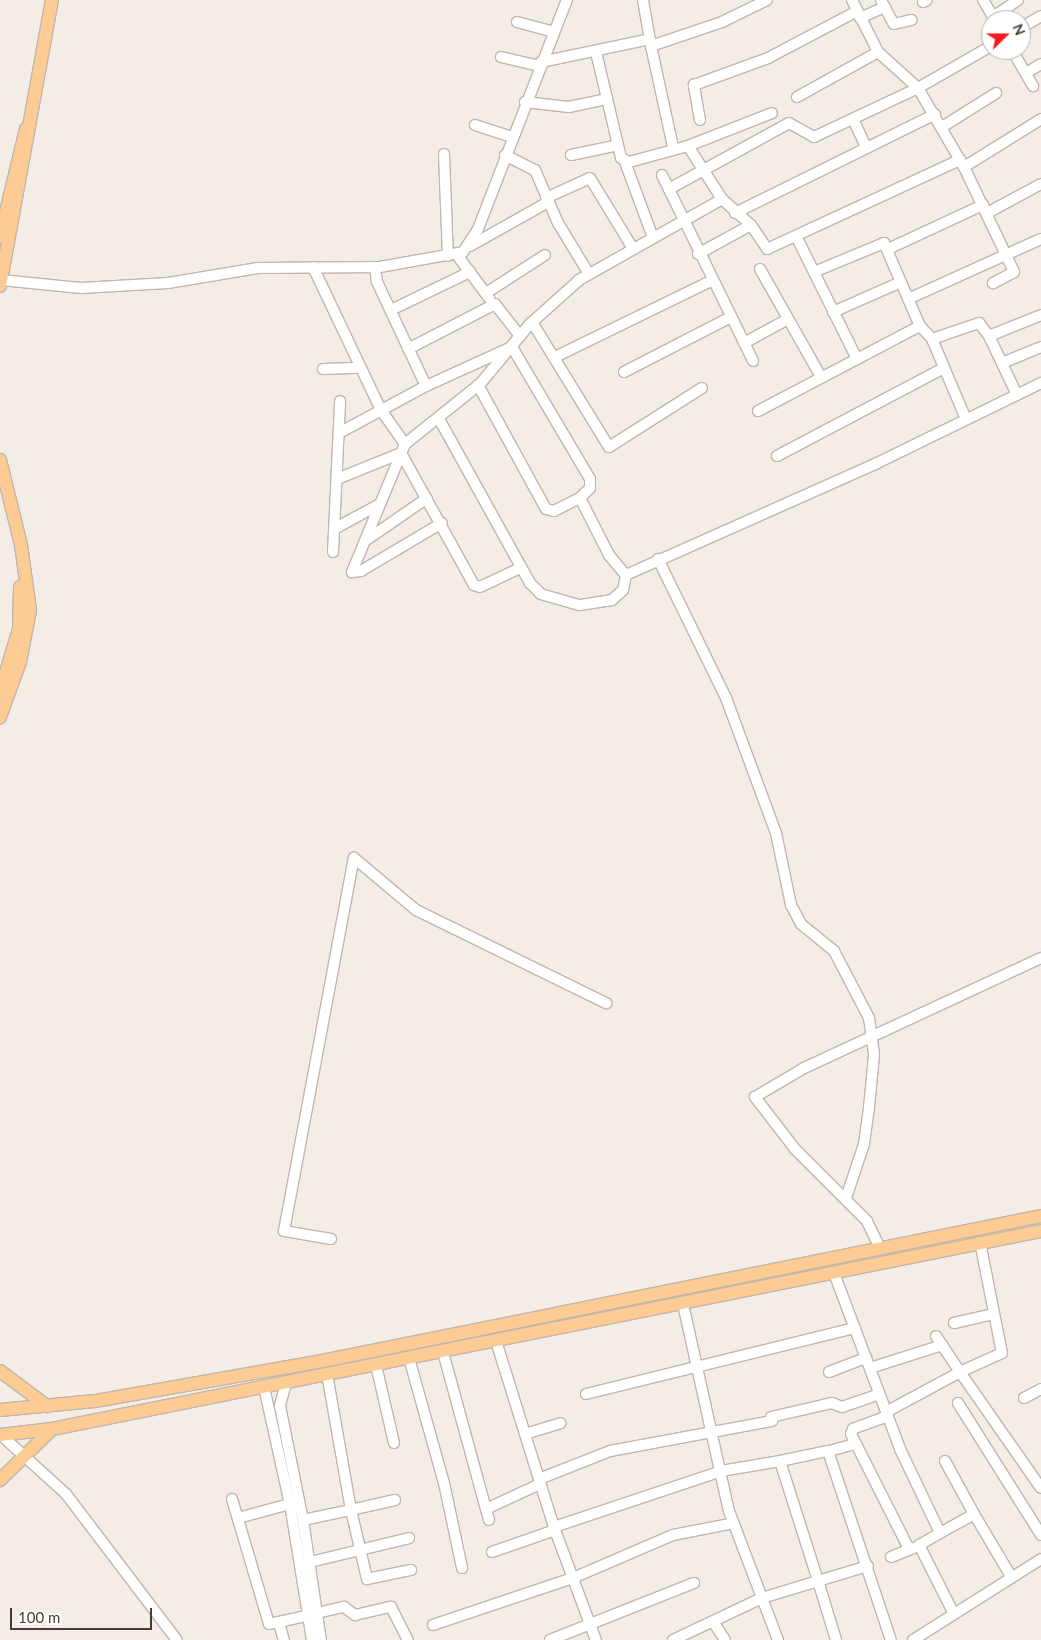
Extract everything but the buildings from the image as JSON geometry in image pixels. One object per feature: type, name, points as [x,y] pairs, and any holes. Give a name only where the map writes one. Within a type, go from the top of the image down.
[{"type":"main road","points":[[1,283],[52,0]]},
{"type":"main road","points":[[0,237],[18,147],[30,120]]},
{"type":"main road","points":[[0,460],[20,544],[30,610],[20,662],[0,716]]},
{"type":"main road","points":[[0,493],[20,596],[19,629],[0,692]]},
{"type":"main road","points":[[0,1410],[47,1406],[327,1360],[1041,1216]]},
{"type":"main road","points":[[1,1435],[52,1428],[443,1352],[1041,1231]]},
{"type":"main road","points":[[0,1371],[47,1406]]},
{"type":"main road","points":[[0,1480],[23,1453],[52,1428]]},
{"type":"street","points":[[470,246],[511,137],[567,0]]},
{"type":"street","points":[[643,0],[673,147]]},
{"type":"street","points":[[501,57],[540,64],[651,43],[722,22],[767,0]]},
{"type":"street","points":[[852,0],[878,52],[918,88],[935,114],[962,163],[1014,272],[994,283]]},
{"type":"street","points":[[1005,10],[1018,0]]},
{"type":"street","points":[[700,120],[694,85],[768,58],[858,14],[883,4],[897,26],[912,20]]},
{"type":"street","points":[[517,22],[554,32]]},
{"type":"street","points":[[596,52],[618,145],[652,235]]},
{"type":"street","points":[[797,97],[878,52]]},
{"type":"street","points":[[669,189],[790,123],[814,137],[918,88],[981,52]]},
{"type":"street","points":[[1018,60],[1034,86]]},
{"type":"street","points":[[1026,73],[1041,64]]},
{"type":"street","points":[[942,127],[996,93]]},
{"type":"street","points":[[525,102],[569,107],[607,99]]},
{"type":"street","points":[[625,162],[673,147],[688,146],[772,113]]},
{"type":"street","points":[[735,213],[935,114]]},
{"type":"street","points":[[853,119],[866,147]]},
{"type":"street","points":[[688,146],[722,200],[751,225],[767,249],[797,238],[962,163],[1041,119]]},
{"type":"street","points":[[475,125],[511,137]]},
{"type":"street","points":[[571,156],[618,145]]},
{"type":"street","points":[[444,154],[453,255],[470,272],[520,336]]},
{"type":"street","points":[[505,155],[531,165],[547,200],[589,274]]},
{"type":"street","points":[[662,175],[729,318],[753,361]]},
{"type":"street","points":[[1,283],[81,288],[168,283],[258,268],[375,267],[453,255],[547,200],[590,178],[632,247]]},
{"type":"street","points":[[888,250],[1041,184]]},
{"type":"street","points":[[337,480],[403,449],[478,385],[532,322],[589,274],[652,235],[722,200]]},
{"type":"street","points":[[698,254],[751,225]]},
{"type":"street","points":[[797,238],[857,359]]},
{"type":"street","points":[[908,299],[1008,256],[1041,239]]},
{"type":"street","points":[[814,272],[880,242],[888,250],[920,326],[932,339],[942,369],[966,420]]},
{"type":"street","points":[[486,293],[544,255]]},
{"type":"street","points":[[313,267],[381,410],[474,584],[480,587],[518,569]]},
{"type":"street","points":[[375,267],[391,310],[426,386]]},
{"type":"street","points":[[760,269],[821,377]]},
{"type":"street","points":[[391,310],[470,272]]},
{"type":"street","points":[[555,358],[711,281]]},
{"type":"street","points":[[833,312],[901,282]]},
{"type":"street","points":[[408,348],[495,304]]},
{"type":"street","points":[[989,336],[1041,314]]},
{"type":"street","points":[[624,372],[729,318]]},
{"type":"street","points":[[744,343],[788,319]]},
{"type":"street","points":[[532,322],[609,447],[702,388]]},
{"type":"street","points":[[932,339],[979,323],[989,336],[1017,395]]},
{"type":"street","points":[[758,411],[920,326]]},
{"type":"street","points":[[339,433],[426,386],[512,347]]},
{"type":"street","points":[[478,385],[546,509],[554,511],[580,498],[590,488],[590,479],[512,347]]},
{"type":"street","points":[[1002,363],[1041,347]]},
{"type":"street","points":[[323,369],[360,368]]},
{"type":"street","points":[[777,456],[942,369]]},
{"type":"street","points":[[626,575],[966,420],[1041,383]]},
{"type":"street","points":[[333,552],[340,401]]},
{"type":"street","points":[[439,419],[471,472],[518,569],[541,594],[579,605],[612,600],[623,590],[626,575]]},
{"type":"street","points":[[403,449],[365,540],[354,574],[442,523]]},
{"type":"street","points":[[365,540],[427,498]]},
{"type":"street","points":[[580,498],[609,555],[626,575]]},
{"type":"street","points":[[334,529],[380,504]]},
{"type":"street","points":[[658,559],[726,698],[773,824],[791,905],[801,924],[834,951],[846,969],[874,1036],[864,1144],[846,1198]]},
{"type":"street","points":[[331,1239],[284,1231],[354,858],[416,910],[606,1003]]},
{"type":"street","points":[[880,1248],[867,1221],[795,1149],[755,1096],[874,1036],[1041,958]]},
{"type":"street","points":[[954,1614],[854,1444],[853,1429],[887,1414],[960,1372],[1002,1353],[980,1242]]},
{"type":"street","points":[[834,1273],[887,1414],[940,1533]]},
{"type":"street","points":[[683,1304],[734,1523],[778,1640]]},
{"type":"street","points":[[954,1322],[994,1314]]},
{"type":"street","points":[[586,1394],[697,1365],[855,1328]]},
{"type":"street","points":[[829,1372],[868,1363],[939,1340],[1041,1488]]},
{"type":"street","points":[[496,1341],[555,1529],[596,1640]]},
{"type":"street","points":[[443,1352],[489,1520]]},
{"type":"street","points":[[409,1358],[444,1483],[462,1568]]},
{"type":"street","points":[[376,1365],[394,1443]]},
{"type":"street","points":[[327,1374],[351,1510],[367,1579],[411,1570]]},
{"type":"street","points":[[286,1382],[280,1406],[310,1562],[313,1619],[312,1640]]},
{"type":"street","points":[[264,1387],[313,1619],[321,1640]]},
{"type":"street","points":[[1024,1398],[1041,1389]]},
{"type":"street","points":[[539,1478],[652,1440],[713,1433],[832,1402],[842,1407],[879,1394]]},
{"type":"street","points":[[958,1403],[1041,1535]]},
{"type":"street","points":[[525,1434],[560,1423]]},
{"type":"street","points":[[1,1435],[66,1494],[177,1640]]},
{"type":"street","points":[[492,1552],[721,1471],[828,1452],[854,1444]]},
{"type":"street","points":[[828,1452],[868,1566],[890,1640]]},
{"type":"street","points":[[780,1461],[836,1640]]},
{"type":"street","points":[[945,1461],[1012,1578]]},
{"type":"street","points":[[486,1509],[540,1484],[539,1478]]},
{"type":"street","points":[[232,1499],[268,1621],[279,1624],[313,1619],[344,1607],[355,1615],[392,1607],[408,1640]]},
{"type":"street","points":[[303,1520],[395,1500]]},
{"type":"street","points":[[238,1518],[290,1504]]},
{"type":"street","points":[[891,1557],[914,1547],[974,1514]]},
{"type":"street","points":[[433,1625],[573,1578],[673,1535],[734,1523]]},
{"type":"street","points":[[310,1562],[409,1538]]},
{"type":"street","points":[[913,1640],[1041,1560]]},
{"type":"street","points":[[673,1640],[714,1623],[762,1598],[868,1566]]},
{"type":"street","points":[[550,1640],[591,1626],[694,1583]]},
{"type":"street","points":[[714,1623],[725,1640]]},
{"type":"street","points":[[279,1624],[284,1640]]}]
